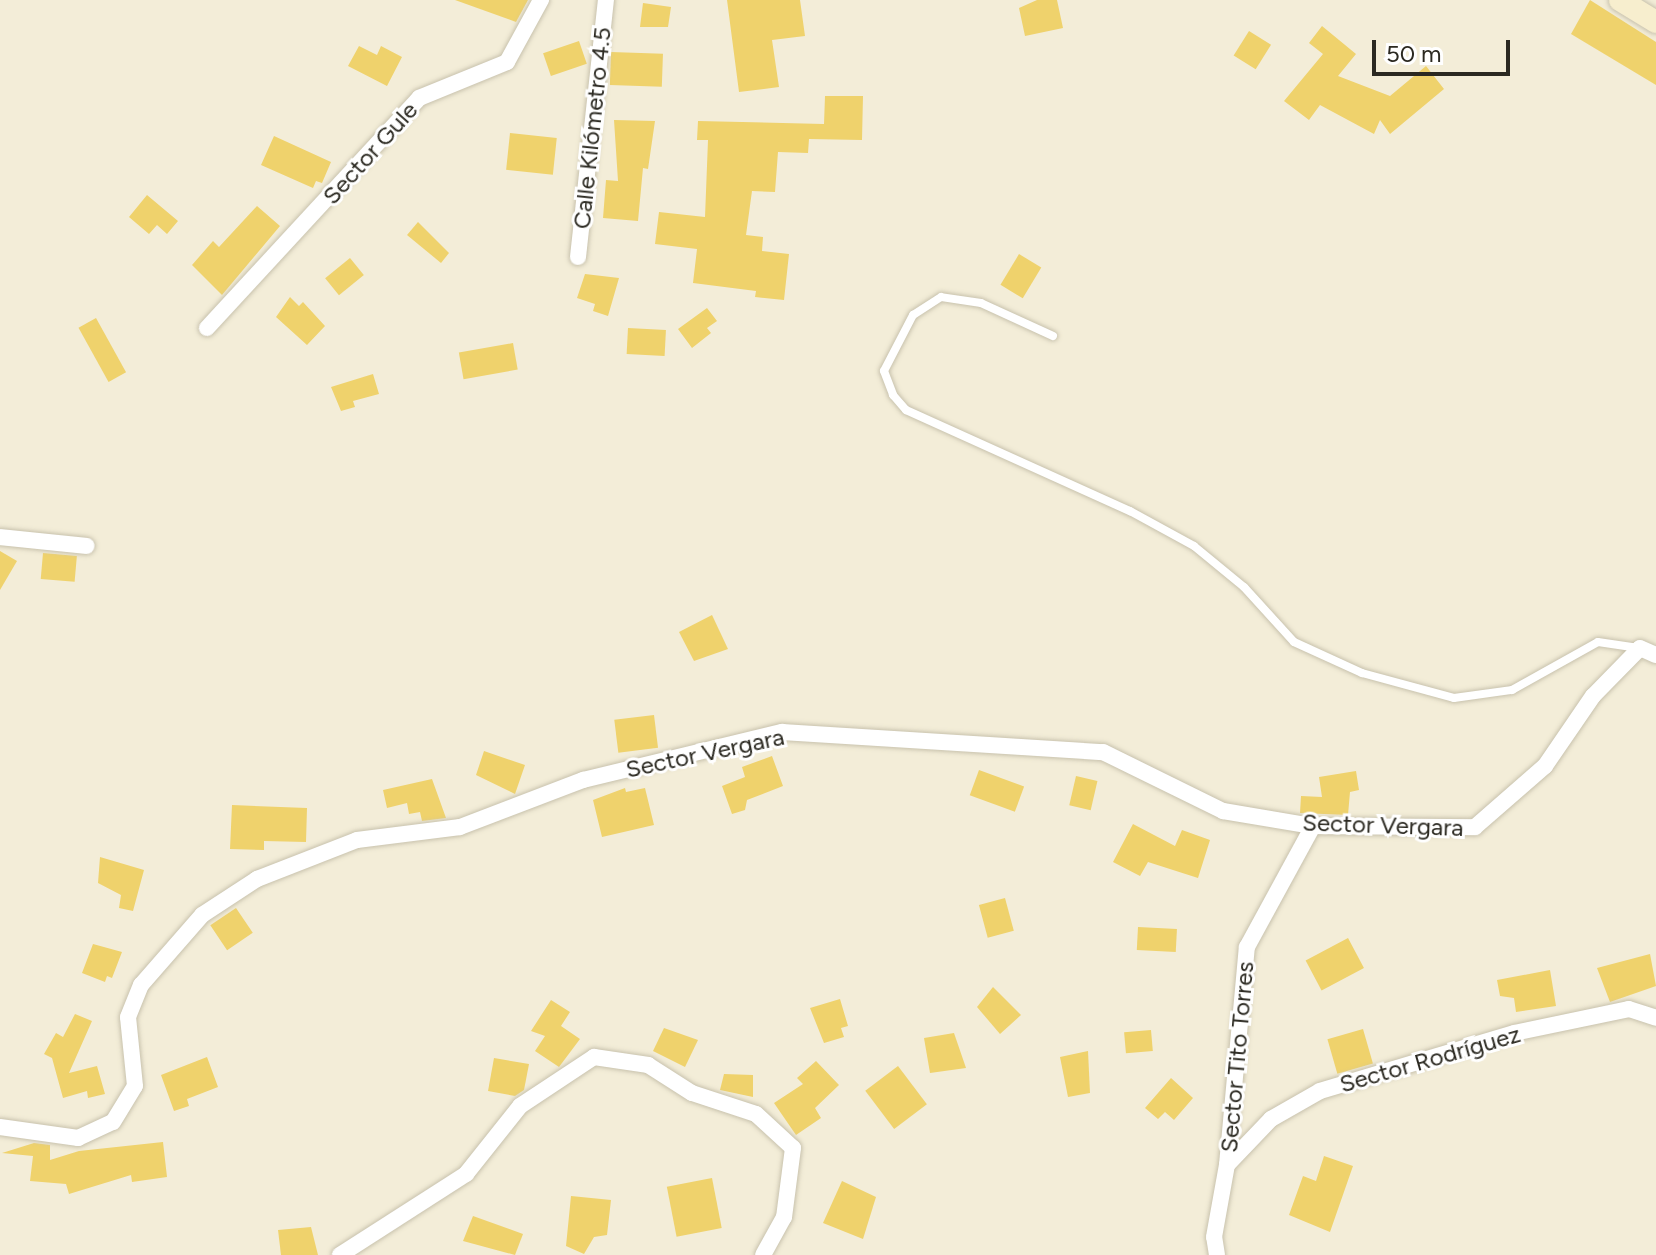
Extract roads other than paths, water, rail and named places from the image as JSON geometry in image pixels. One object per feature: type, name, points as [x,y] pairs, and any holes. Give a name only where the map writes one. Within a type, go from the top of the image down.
[{"type":"street","name":"Sector Gule","points":[[207,328],[419,98],[507,62],[541,0]]},
{"type":"street","name":"Calle Kilómetro 4.5","points":[[578,257],[606,0]]},
{"type":"street","points":[[1620,0],[1656,22]]},
{"type":"street","points":[[0,537],[87,546]]},
{"type":"street","points":[[1640,648],[1656,655]]},
{"type":"street","name":"Sector Vergara","points":[[0,1127],[78,1138],[113,1122],[135,1086],[128,1017],[141,985],[202,915],[257,879],[357,840],[460,827],[583,780],[782,732],[1103,752],[1223,811],[1313,826],[1475,827],[1545,766],[1593,696],[1640,648]]},
{"type":"street","name":"Sector Tito Torres","points":[[1217,1255],[1214,1237],[1227,1165],[1247,947],[1313,826]]},
{"type":"street","name":"Sector Rodríguez","points":[[1227,1165],[1271,1119],[1320,1091],[1514,1033],[1629,1009],[1656,1018]]},
{"type":"street","points":[[340,1255],[466,1174],[520,1106],[594,1057],[648,1065],[692,1093],[756,1114],[793,1148],[784,1217],[763,1255]]},
{"type":"lane","points":[[1053,336],[981,303],[941,297],[913,315],[884,371],[893,395],[906,410],[1130,511],[1194,546],[1244,587],[1294,642],[1362,673],[1454,698],[1512,690],[1598,642],[1640,648]]}]
